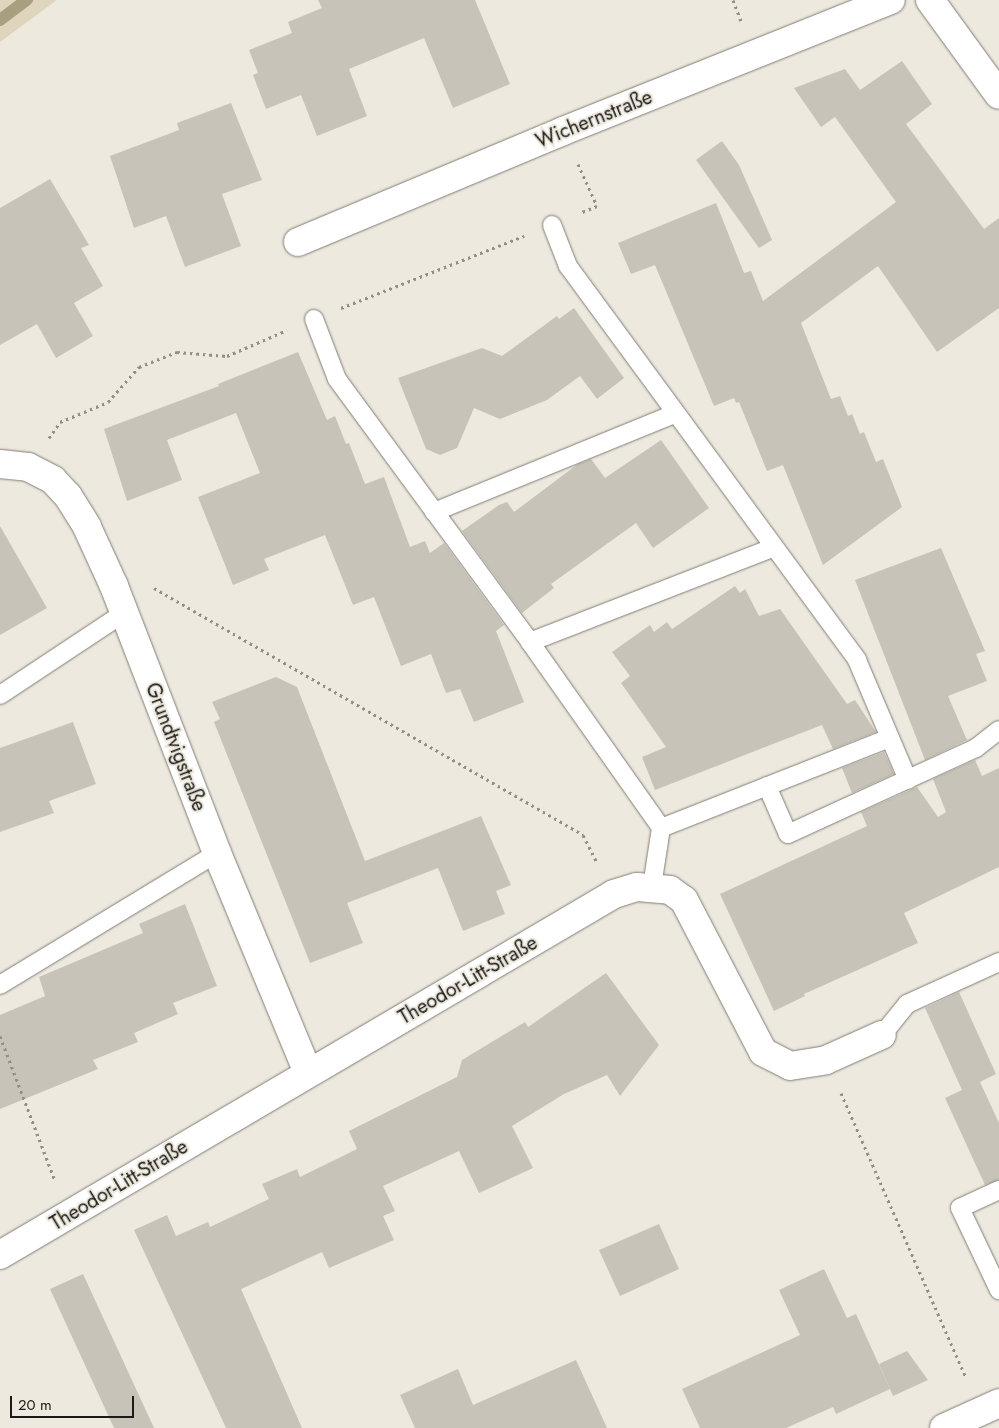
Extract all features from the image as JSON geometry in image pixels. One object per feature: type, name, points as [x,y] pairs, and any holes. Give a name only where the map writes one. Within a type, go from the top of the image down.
[{"type":"street","name":"Wichernstraße","points":[[298,242],[572,127],[891,0]]},
{"type":"street","points":[[930,0],[999,95]]},
{"type":"street","name":"Grundtvigstraße","points":[[0,464],[28,466],[53,480],[68,496],[87,527],[114,586],[217,853],[308,1073]]},
{"type":"street","name":"Theodor-Litt-Straße","points":[[0,1255],[614,894],[637,887],[652,886],[670,890],[684,900],[763,1052],[790,1066],[826,1060],[882,1035]]},
{"type":"street","points":[[944,1428],[990,1407]]},
{"type":"lane","points":[[552,225],[568,266],[772,548],[857,660],[908,780]]},
{"type":"lane","points":[[314,319],[337,379],[530,642],[661,828],[652,886]]},
{"type":"lane","points":[[434,512],[676,414]]},
{"type":"lane","points":[[530,642],[772,548]]},
{"type":"lane","points":[[0,695],[124,613]]},
{"type":"lane","points":[[767,786],[788,834],[976,748],[999,730]]},
{"type":"lane","points":[[661,828],[890,738]]},
{"type":"lane","points":[[0,984],[217,853]]},
{"type":"lane","points":[[882,1035],[907,1004],[999,962]]},
{"type":"lane","points":[[999,1190],[960,1208],[999,1290]]},
{"type":"path","points":[[114,586],[138,579],[584,836],[614,894]]},
{"type":"path","points":[[0,1036],[68,1215]]},
{"type":"path","points":[[826,1060],[990,1407]]},
{"type":"shaded area","points":[[0,0],[57,0],[0,42]]},
{"type":"building","points":[[318,0],[475,0],[510,84],[453,108],[424,38],[349,69],[367,116],[317,136],[301,95],[266,109],[253,75],[258,73],[249,50],[292,33],[288,22],[322,8]]},
{"type":"building","points":[[902,61],[932,104],[906,124],[984,229],[999,218],[999,308],[937,352],[878,266],[801,323],[831,399],[840,396],[848,416],[852,414],[860,434],[864,432],[876,462],[883,459],[902,507],[823,565],[783,465],[767,471],[739,402],[736,403],[734,398],[714,406],[655,265],[631,274],[618,243],[716,203],[744,273],[751,271],[763,301],[896,202],[835,117],[821,127],[794,88],[845,69],[860,90]]},
{"type":"building","points":[[231,103],[262,180],[222,194],[241,246],[185,267],[166,216],[134,228],[110,156],[179,130],[177,123]]},
{"type":"building","points":[[722,141],[739,165],[772,240],[759,248],[696,160]]},
{"type":"building","points":[[50,179],[89,245],[81,248],[103,286],[74,303],[93,336],[56,358],[37,324],[0,345],[0,208]]},
{"type":"building","points":[[574,308],[624,378],[597,399],[580,376],[547,400],[500,419],[474,408],[457,448],[440,455],[426,449],[398,378],[482,348],[502,356],[557,316],[559,319]]},
{"type":"building","points":[[298,352],[327,420],[335,416],[346,444],[349,443],[365,484],[384,477],[410,547],[425,541],[430,553],[444,543],[504,625],[496,631],[524,702],[474,722],[460,689],[446,693],[431,654],[401,666],[374,597],[353,605],[325,535],[264,559],[269,570],[233,585],[198,497],[260,473],[236,413],[167,440],[182,480],[127,501],[104,429],[219,386],[218,384]]},
{"type":"building","points":[[661,440],[709,508],[653,548],[636,523],[551,584],[554,588],[522,613],[462,531],[499,505],[507,502],[514,512],[578,464],[591,459],[605,478]]},
{"type":"building","points":[[0,526],[47,608],[0,635]]},
{"type":"building","points":[[941,548],[985,651],[976,654],[987,681],[948,696],[967,740],[925,760],[855,580]]},
{"type":"building","points":[[735,586],[740,593],[745,589],[759,616],[780,609],[847,704],[855,700],[876,732],[833,749],[822,725],[655,790],[642,757],[666,747],[621,683],[630,676],[612,652],[650,625],[654,632],[667,622],[672,629]]},
{"type":"building","points":[[276,677],[297,687],[365,861],[481,816],[511,885],[496,891],[505,914],[463,931],[438,868],[347,903],[363,943],[310,963],[214,722],[220,719],[212,702]]},
{"type":"building","points":[[73,722],[96,784],[49,801],[54,813],[0,832],[0,748]]},
{"type":"building","points":[[884,752],[894,774],[852,793],[842,768]]},
{"type":"building","points":[[975,760],[982,776],[999,768],[999,867],[904,913],[918,943],[804,994],[805,996],[774,1011],[720,894],[867,826],[861,812],[917,787],[938,817],[946,812],[933,779]]},
{"type":"building","points":[[185,904],[217,986],[173,1003],[178,1014],[134,1033],[138,1042],[93,1060],[98,1069],[0,1109],[0,1015],[45,996],[39,977],[143,933],[139,924]]},
{"type":"building","points":[[606,973],[659,1045],[620,1096],[607,1075],[564,1094],[512,1126],[533,1168],[479,1193],[459,1151],[383,1186],[395,1211],[383,1216],[394,1240],[329,1268],[322,1252],[241,1289],[302,1428],[226,1428],[134,1230],[167,1215],[176,1236],[208,1222],[210,1227],[269,1199],[262,1184],[297,1169],[300,1177],[357,1149],[349,1131],[457,1077],[462,1060],[525,1022],[528,1027]]},
{"type":"building","points":[[959,992],[996,1074],[980,1082],[999,1123],[999,1180],[985,1185],[945,1098],[962,1090],[925,1008]]},
{"type":"building","points":[[659,1224],[679,1269],[620,1296],[599,1250]]},
{"type":"building","points":[[824,1269],[847,1318],[856,1314],[890,1389],[836,1414],[833,1407],[786,1428],[700,1428],[682,1389],[800,1335],[779,1290]]},
{"type":"building","points":[[83,1274],[154,1428],[114,1428],[50,1289]]},
{"type":"building","points":[[907,1351],[928,1380],[893,1396],[879,1364]]},
{"type":"building","points":[[576,1360],[607,1428],[415,1428],[400,1395],[458,1369],[473,1405]]},
{"type":"waterway","points":[[0,20],[27,0]]}]
